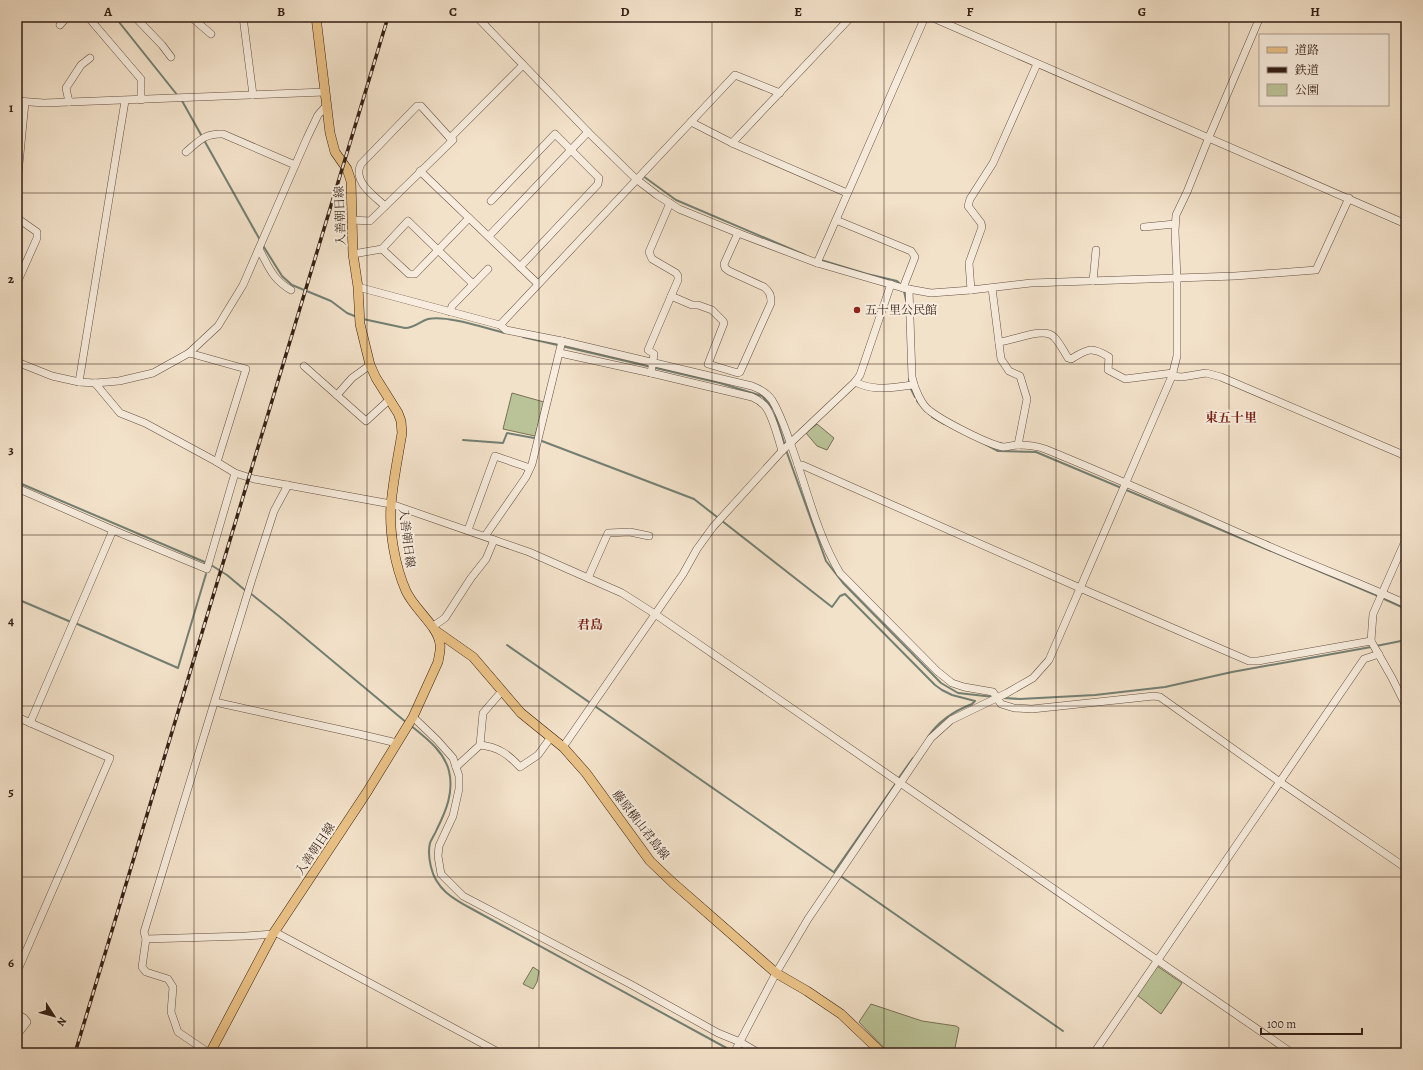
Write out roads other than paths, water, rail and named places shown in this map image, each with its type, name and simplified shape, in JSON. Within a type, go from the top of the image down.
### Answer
[{"type":"main road","name":"入善朝日線","points":[[210,1053],[274,933],[364,798],[413,717],[438,662],[440,652],[438,635],[410,598],[396,566],[391,525],[391,504],[402,433],[401,422],[398,413],[376,378],[370,365],[360,324],[358,287],[353,254],[351,181],[346,169],[335,152],[330,133],[316,17]]},
{"type":"main road","name":"藤原横山君島線","points":[[432,627],[440,635],[473,657],[521,713],[563,747],[586,772],[650,861],[672,882],[776,973],[807,991],[841,1014],[882,1053]]},
{"type":"street","points":[[60,25],[67,17]]},
{"type":"street","points":[[88,17],[141,79],[141,100]]},
{"type":"street","points":[[135,17],[162,45],[171,57]]},
{"type":"street","points":[[191,17],[211,34]]},
{"type":"street","points":[[243,17],[253,95]]},
{"type":"street","points":[[478,17],[588,132],[636,179],[657,195],[679,208],[738,233],[817,263],[906,288],[931,293],[1031,283],[1235,276],[1316,270],[1349,198]]},
{"type":"street","points":[[732,143],[851,17]]},
{"type":"street","points":[[817,263],[925,17]]},
{"type":"street","points":[[931,17],[1406,224]]},
{"type":"street","points":[[734,1053],[776,973],[808,919],[932,738],[951,720],[1033,678],[1049,660],[1173,374],[1177,356],[1176,215],[1260,17]]},
{"type":"street","points":[[69,102],[66,88],[81,65],[90,58]]},
{"type":"street","points":[[352,220],[370,221],[452,140],[450,138],[523,64]]},
{"type":"street","points":[[971,290],[970,263],[982,227],[981,223],[968,206],[970,199],[993,163],[1037,64]]},
{"type":"street","points":[[500,325],[735,75],[780,93]]},
{"type":"street","points":[[17,185],[21,102],[125,101],[325,92]]},
{"type":"street","points":[[79,382],[125,101]]},
{"type":"street","points":[[17,362],[52,376],[79,382],[95,383],[119,381],[153,374],[189,353],[218,326],[243,284],[318,115],[326,106]]},
{"type":"street","points":[[385,206],[360,182],[359,169],[361,164],[417,106],[421,106],[450,138]]},
{"type":"street","points":[[690,122],[732,143],[848,193]]},
{"type":"street","points":[[489,236],[588,132]]},
{"type":"street","points":[[186,152],[206,136],[214,133],[223,134],[295,165]]},
{"type":"street","points":[[491,201],[554,134],[599,178],[598,184],[520,267]]},
{"type":"street","points":[[420,171],[538,284]]},
{"type":"street","points":[[651,373],[654,354],[648,350],[678,276],[652,259],[649,252],[670,203]]},
{"type":"street","points":[[17,218],[38,232],[37,238],[17,283]]},
{"type":"street","points":[[382,249],[409,274],[415,274],[469,218]]},
{"type":"street","points":[[836,220],[911,251],[915,257],[906,288],[914,385],[928,410],[943,420],[992,443],[1004,447],[1018,445],[1042,448],[1126,483],[1266,545],[1382,592],[1406,604]]},
{"type":"street","points":[[353,254],[382,249],[408,221],[473,284]]},
{"type":"street","points":[[1144,227],[1175,224]]},
{"type":"street","points":[[671,296],[692,305],[698,305],[712,310],[723,321],[724,323],[708,364],[738,373],[740,372],[772,303],[771,296],[764,287],[725,268],[724,264],[738,233]]},
{"type":"street","points":[[259,249],[274,277],[291,290]]},
{"type":"street","points":[[1093,281],[1096,250]]},
{"type":"street","points":[[450,312],[452,306],[488,269]]},
{"type":"street","points":[[563,747],[683,574],[713,527],[782,451],[855,382],[860,375],[891,284]]},
{"type":"street","points":[[358,287],[500,325],[506,330],[562,341],[752,386],[762,390],[770,398],[778,411],[818,523],[832,559],[840,573],[937,671],[952,683],[964,687],[993,692],[1000,704],[1014,708],[1032,709],[1154,696],[1160,697],[1280,782],[1406,868]]},
{"type":"street","points":[[992,288],[1001,359],[1009,371],[1020,376],[1027,399],[1018,445]]},
{"type":"street","points":[[999,342],[1042,332],[1049,333],[1054,337],[1068,358],[1071,359],[1084,351],[1091,349],[1103,353],[1109,357],[1108,370],[1125,379],[1173,374],[1182,377],[1206,373],[1221,376],[1406,456]]},
{"type":"street","points":[[485,536],[526,477],[530,468],[562,341]]},
{"type":"street","points":[[560,352],[752,397],[760,401],[766,407],[782,451]]},
{"type":"street","points":[[189,353],[246,369],[217,462]]},
{"type":"street","points":[[337,395],[352,378],[370,365]]},
{"type":"street","points":[[304,366],[366,421],[390,399]]},
{"type":"street","points":[[855,382],[870,388],[878,389],[914,385]]},
{"type":"street","points":[[95,383],[120,413],[145,423],[236,473],[254,479],[288,486],[391,504],[529,552],[622,593],[655,614],[1292,1053]]},
{"type":"street","points":[[468,530],[495,456],[530,468]]},
{"type":"street","points":[[798,465],[802,465],[1249,661],[1258,661],[1370,641]]},
{"type":"street","points":[[17,488],[207,569],[236,473]]},
{"type":"street","points":[[210,1053],[178,1032],[171,1012],[173,987],[168,979],[146,972],[142,968],[146,939],[144,932],[252,578],[274,511],[288,486]]},
{"type":"street","points":[[30,723],[113,530]]},
{"type":"street","points":[[588,578],[608,534],[630,532],[649,536]]},
{"type":"street","points":[[1406,539],[1373,614],[1370,641],[1379,654],[1406,706]]},
{"type":"street","points":[[432,627],[445,618],[471,578],[486,559],[494,540]]},
{"type":"street","points":[[1094,1053],[1364,659],[1379,654]]},
{"type":"street","points":[[456,768],[480,745],[483,713],[502,691]]},
{"type":"street","points":[[215,702],[397,743]]},
{"type":"street","points":[[413,717],[453,758],[459,776],[460,789],[453,816],[439,846],[438,856],[442,874],[463,896],[630,984],[718,1033],[740,1042],[759,1053]]},
{"type":"street","points":[[17,718],[110,758],[17,972]]},
{"type":"street","points":[[480,745],[490,746],[509,755],[520,768],[538,755],[551,737]]},
{"type":"street","points":[[146,939],[274,933],[500,1053]]},
{"type":"street","points":[[17,1014],[24,1018],[27,1022],[17,1035]]},
{"type":"waterway","points":[[115,17],[178,96]]},
{"type":"waterway","points":[[181,99],[260,240]]},
{"type":"waterway","points":[[643,176],[676,200],[805,255]]},
{"type":"waterway","points":[[262,244],[282,276],[292,285],[331,301],[347,313],[357,317]]},
{"type":"waterway","points":[[821,260],[867,274],[897,281],[900,284]]},
{"type":"waterway","points":[[904,291],[906,300]]},
{"type":"waterway","points":[[363,319],[405,328],[412,327],[428,319],[436,318],[455,320],[505,333]]},
{"type":"waterway","points":[[523,337],[720,383],[762,396],[774,410],[785,446]]},
{"type":"waterway","points":[[909,379],[911,389],[915,397]]},
{"type":"waterway","points":[[917,401],[923,408]]},
{"type":"waterway","points":[[932,417],[944,424]]},
{"type":"waterway","points":[[463,440],[503,443],[507,433],[534,438],[694,499],[832,607],[840,596],[845,594],[935,685],[952,695],[975,701],[947,717],[932,731],[928,737]]},
{"type":"waterway","points":[[985,444],[998,451],[1036,452],[1378,596]]},
{"type":"waterway","points":[[786,450],[826,561],[843,583],[941,683],[958,693],[994,697]]},
{"type":"waterway","points":[[17,482],[207,563]]},
{"type":"waterway","points":[[17,502],[21,492]]},
{"type":"waterway","points":[[211,565],[227,575],[246,591]]},
{"type":"waterway","points":[[75,623],[178,668],[206,574]]},
{"type":"waterway","points":[[250,593],[407,723]]},
{"type":"waterway","points":[[1382,598],[1406,609]]},
{"type":"waterway","points":[[17,599],[71,622]]},
{"type":"waterway","points":[[1376,646],[1406,640]]},
{"type":"waterway","points":[[507,645],[835,873]]},
{"type":"waterway","points":[[1004,698],[1020,699],[1095,695],[1165,687],[1232,672],[1371,647]]},
{"type":"waterway","points":[[410,725],[439,751],[447,764],[449,771],[450,794],[443,815],[430,843],[429,852],[433,875],[441,887],[452,897],[465,905],[732,1051]]},
{"type":"waterway","points":[[898,779],[913,758]]},
{"type":"waterway","points":[[834,872],[896,783]]},
{"type":"waterway","points":[[839,875],[1063,1031]]},
{"type":"railway","points":[[75,1053],[388,17]]},
{"type":"place","name":"五十里公民館","points":[[857,310]]},
{"type":"district","name":"東五十里","points":[[1231,417]]},
{"type":"district","name":"君島","points":[[590,624]]}]
